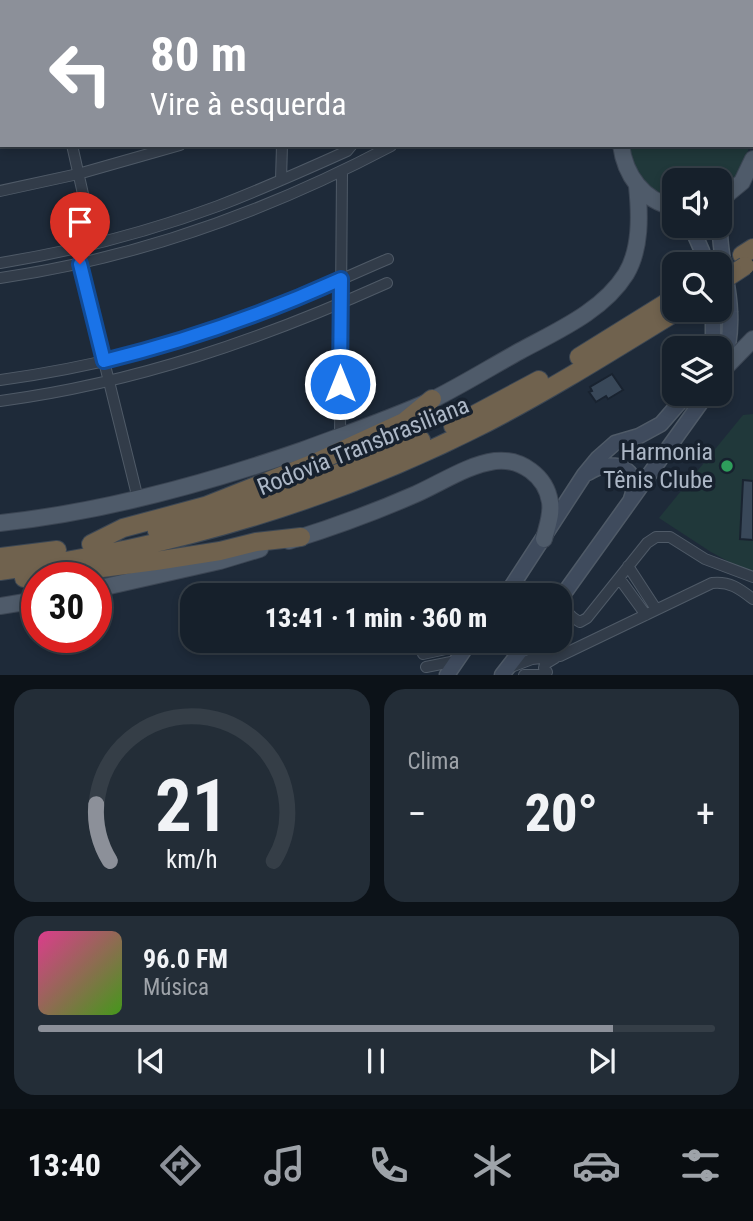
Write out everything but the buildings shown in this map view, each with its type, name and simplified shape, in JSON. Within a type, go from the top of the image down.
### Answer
[{"type":"highway","points":[[732,271],[748,257]]},
{"type":"highway","name":"Rodovia Transbrasiliana","points":[[0,557],[91,544],[158,530],[298,489],[375,460],[453,426],[524,388],[662,305]]},
{"type":"highway","name":"Rodovia Transbrasiliana","points":[[0,571],[186,536],[331,491],[398,464],[484,424],[662,321]]},
{"type":"highway","points":[[91,544],[123,528],[205,506],[319,461],[404,422],[432,399]]},
{"type":"highway","points":[[0,580],[73,573],[220,551],[256,542],[302,537]]},
{"type":"main road","points":[[621,147],[626,168],[637,186],[651,198],[662,202]]},
{"type":"main road","points":[[732,191],[742,182],[753,159]]},
{"type":"main road","points":[[0,523],[138,499],[233,474],[340,437],[432,399],[574,321],[607,297],[626,275],[635,253],[639,210],[637,186]]},
{"type":"main road","points":[[720,238],[730,310],[729,336]]},
{"type":"main road","points":[[732,361],[753,339]]},
{"type":"main road","points":[[516,583],[584,475],[598,458],[615,443],[639,436],[661,424],[677,406]]},
{"type":"main road","points":[[572,583],[698,406]]},
{"type":"main road","points":[[112,585],[220,561],[302,537],[414,495],[482,464],[510,460],[529,469],[545,486],[550,501],[550,516],[544,538]]},
{"type":"main road","points":[[584,475],[598,466],[608,464],[627,471],[633,478],[635,489],[629,504]]},
{"type":"main road","points":[[0,606],[21,603]]},
{"type":"main road","points":[[447,675],[462,653]]},
{"type":"main road","points":[[504,673],[519,653]]},
{"type":"street","points":[[72,147],[94,243]]},
{"type":"street","points":[[0,191],[78,174],[173,147]]},
{"type":"street","points":[[281,180],[282,147]]},
{"type":"street","points":[[0,263],[94,243],[187,217],[281,180],[347,151],[350,147]]},
{"type":"street","points":[[0,278],[80,264],[156,244],[217,224],[289,196],[389,147]]},
{"type":"street","points":[[340,437],[342,171]]},
{"type":"street","points":[[0,380],[104,361],[225,327],[284,305],[387,259]]},
{"type":"street","points":[[80,264],[138,499]]},
{"type":"street","points":[[0,401],[109,382],[218,351],[387,283]]},
{"type":"street","points":[[572,622],[587,618],[647,543],[656,537],[670,537],[705,559],[753,577]]},
{"type":"street","points":[[628,566],[656,609]]},
{"type":"street","points":[[718,582],[724,576],[721,566]]},
{"type":"street","points":[[736,586],[735,579],[740,573]]},
{"type":"street","points":[[619,578],[646,615]]},
{"type":"street","points":[[524,675],[546,674],[545,664],[705,585],[718,582],[736,586],[752,597]]},
{"type":"street","points":[[572,618],[580,622]]},
{"type":"street","points":[[422,654],[426,653]]},
{"type":"street","points":[[504,673],[532,659],[560,656]]},
{"type":"street","points":[[426,667],[456,661]]},
{"type":"green space","points":[[629,147],[748,147],[745,160],[732,181],[732,168],[662,168],[662,194],[649,185],[638,172]]},
{"type":"green space","name":"Harmonia Tênis Clube","points":[[753,414],[753,575],[711,552],[659,518],[743,415]]},
{"type":"place","name":"Harmonia Tênis Clube","points":[[727,466]]},
{"type":"route","points":[[80,264],[104,361],[225,327],[284,305],[341,279],[340,384]]}]
